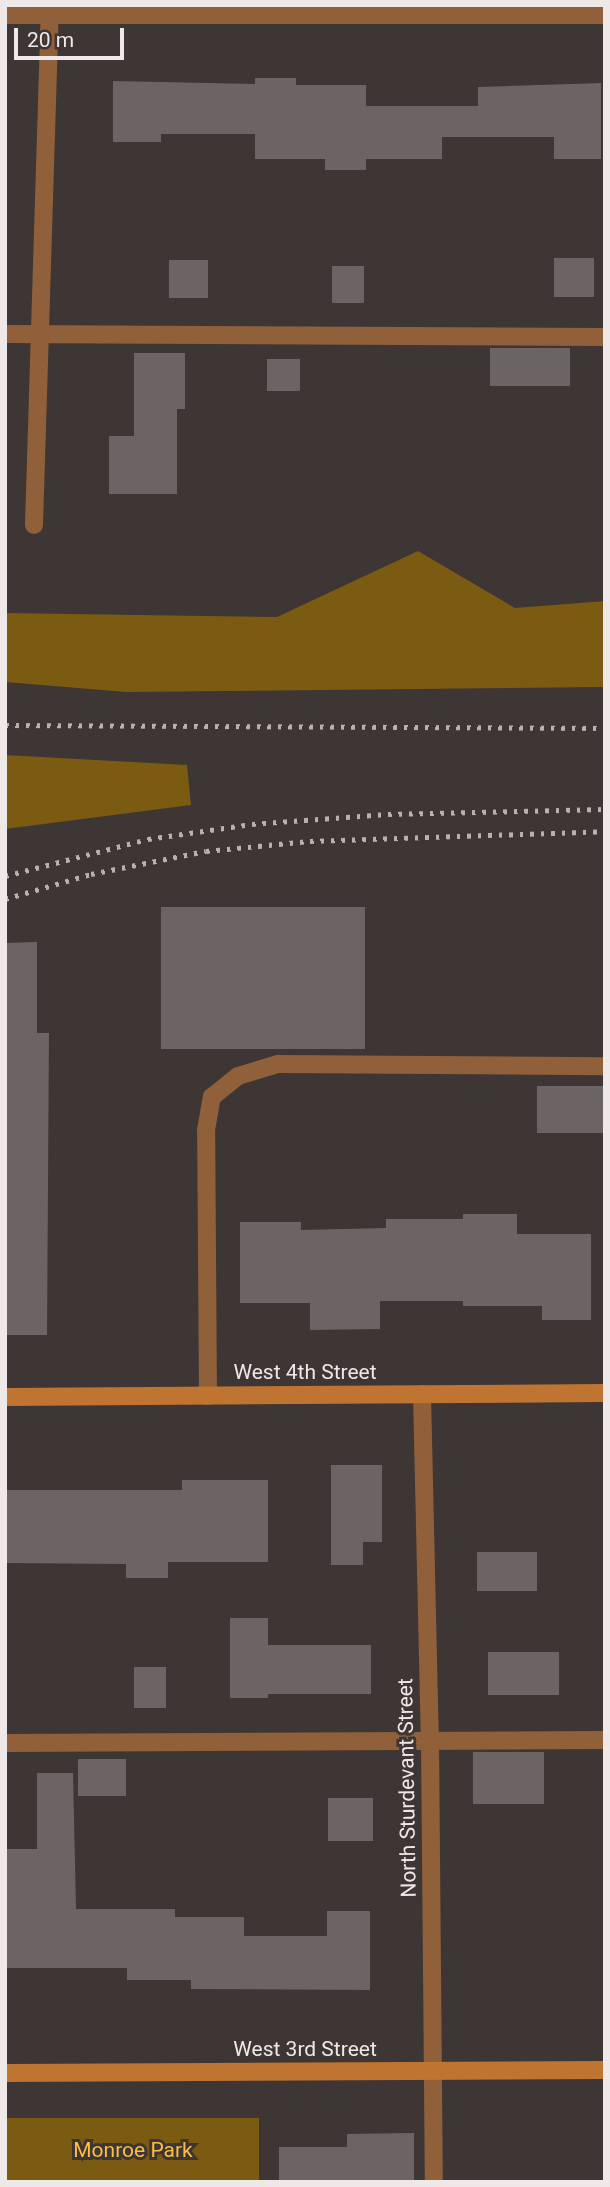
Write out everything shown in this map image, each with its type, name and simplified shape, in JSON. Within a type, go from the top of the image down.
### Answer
[{"type":"main road","name":"West 4th Street","points":[[5,1397],[605,1393]]},
{"type":"main road","name":"West 3rd Street","points":[[5,2073],[605,2070]]},
{"type":"street","points":[[5,15],[50,10],[605,15]]},
{"type":"street","points":[[34,524],[50,10]]},
{"type":"street","points":[[5,334],[605,337]]},
{"type":"street","points":[[208,1395],[206,1130],[212,1097],[238,1076],[278,1064],[605,1066]]},
{"type":"street","name":"North Sturdevant Street","points":[[422,1394],[430,1741],[434,2182]]},
{"type":"street","points":[[5,1743],[605,1740]]},
{"type":"green space","points":[[418,551],[515,608],[605,601],[605,687],[126,692],[5,682],[5,613],[277,617]]},
{"type":"green space","points":[[5,755],[187,765],[191,805],[5,829]]},
{"type":"green space","name":"Monroe Park","points":[[5,2118],[259,2118],[259,2182],[5,2182]]},
{"type":"building","points":[[255,78],[296,78],[296,85],[366,85],[366,106],[478,106],[478,87],[601,83],[601,159],[554,159],[554,137],[442,137],[442,159],[366,159],[366,170],[325,170],[325,159],[255,159],[255,134],[161,134],[161,142],[113,142],[113,81],[255,84]]},
{"type":"building","points":[[554,258],[594,258],[594,297],[554,297]]},
{"type":"building","points":[[169,260],[208,260],[208,298],[169,298]]},
{"type":"building","points":[[332,266],[364,266],[364,303],[332,303]]},
{"type":"building","points":[[490,348],[570,348],[570,386],[490,386]]},
{"type":"building","points":[[134,353],[185,353],[185,409],[177,409],[177,494],[109,494],[109,436],[134,436]]},
{"type":"building","points":[[267,359],[300,359],[300,391],[267,391]]},
{"type":"building","points":[[161,907],[365,907],[365,1049],[161,1049]]},
{"type":"building","points":[[37,942],[37,1033],[49,1033],[47,1335],[5,1335],[5,943]]},
{"type":"building","points":[[537,1086],[605,1086],[605,1133],[537,1133]]},
{"type":"building","points":[[463,1214],[517,1214],[517,1234],[591,1234],[591,1320],[542,1320],[542,1306],[463,1306],[463,1301],[380,1301],[380,1329],[310,1330],[310,1303],[240,1303],[240,1222],[301,1222],[301,1230],[386,1228],[386,1219],[463,1219]]},
{"type":"building","points":[[331,1465],[382,1465],[382,1542],[363,1542],[363,1565],[331,1565]]},
{"type":"building","points":[[182,1480],[268,1480],[268,1562],[168,1562],[168,1578],[126,1578],[126,1564],[5,1563],[5,1490],[182,1490]]},
{"type":"building","points":[[477,1552],[537,1552],[537,1591],[477,1591]]},
{"type":"building","points":[[230,1618],[268,1618],[268,1645],[371,1645],[371,1694],[268,1694],[268,1698],[230,1698]]},
{"type":"building","points":[[488,1652],[559,1652],[559,1695],[488,1695]]},
{"type":"building","points":[[134,1667],[166,1667],[166,1708],[134,1708]]},
{"type":"building","points":[[473,1752],[544,1752],[544,1804],[473,1804]]},
{"type":"building","points":[[78,1759],[126,1759],[126,1796],[78,1796]]},
{"type":"building","points":[[37,1773],[73,1773],[76,1909],[175,1909],[175,1917],[244,1917],[244,1936],[327,1936],[327,1911],[370,1911],[370,1990],[191,1989],[191,1980],[127,1980],[127,1968],[5,1968],[5,1849],[37,1849]]},
{"type":"building","points":[[328,1798],[373,1798],[373,1841],[328,1841]]},
{"type":"building","points":[[414,2133],[414,2182],[279,2182],[279,2147],[347,2147],[347,2134]]},
{"type":"railway","points":[[5,725],[605,728]]},
{"type":"railway","points":[[5,876],[148,839],[252,824],[388,814],[605,809]]},
{"type":"railway","points":[[5,899],[91,874],[206,851],[310,841],[605,831]]}]
